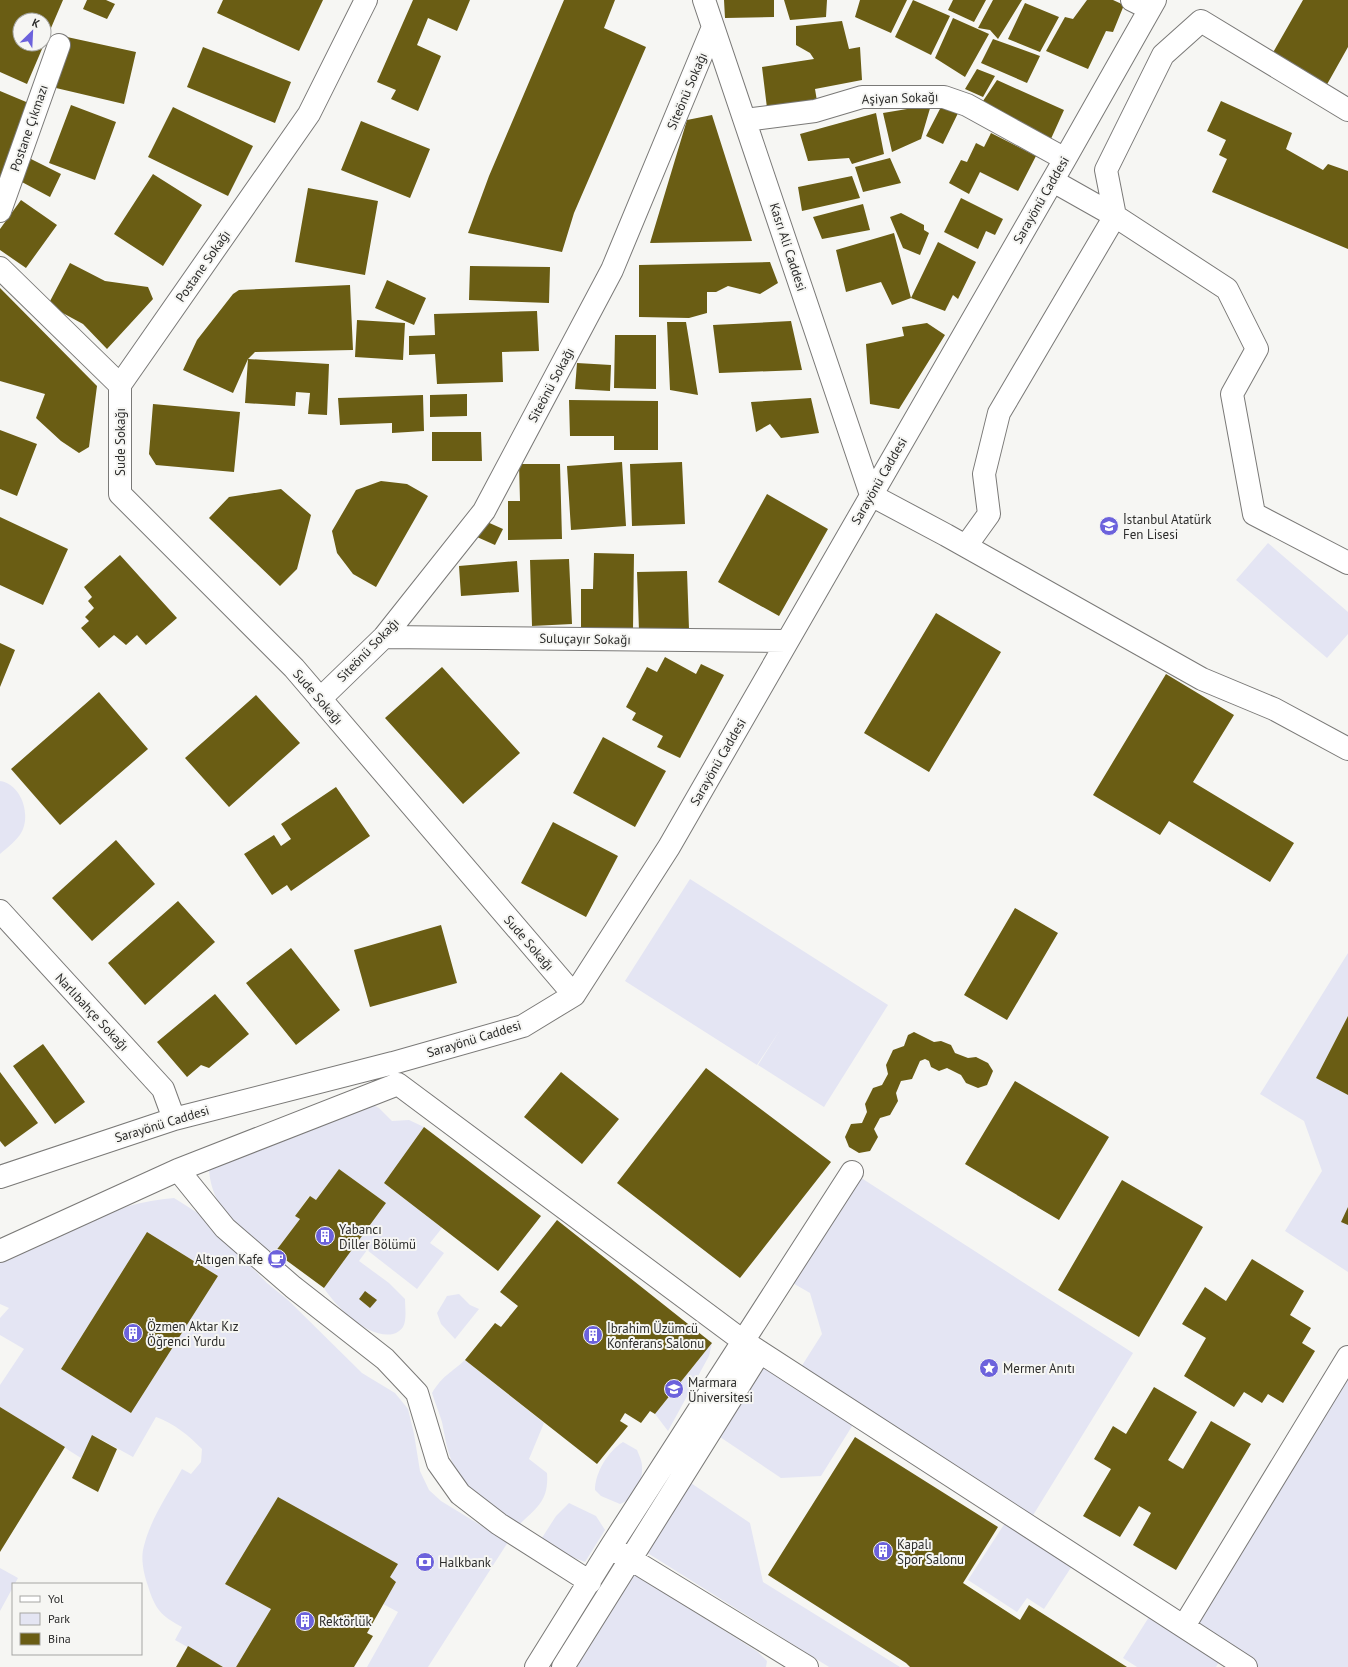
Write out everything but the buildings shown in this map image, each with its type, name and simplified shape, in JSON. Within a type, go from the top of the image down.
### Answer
[{"type":"street","name":"Postane Sokağı","points":[[120,385],[310,114],[366,0]]},
{"type":"street","name":"Kasrı Ali Caddesi","points":[[704,0],[871,495]]},
{"type":"street","name":"Sarayönü Caddesi","points":[[0,1177],[174,1119],[393,1063],[523,1026],[574,995],[669,847],[1053,181],[1145,3]]},
{"type":"street","points":[[966,546],[990,514],[984,474],[999,413],[1115,216],[1106,170],[1163,55],[1201,21],[1348,110]]},
{"type":"street","name":"Siteönü Sokağı","points":[[320,699],[384,637],[484,512],[612,270],[713,27]]},
{"type":"street","name":"Postane Çıkmazı","points":[[0,211],[59,45]]},
{"type":"street","name":"Aşiyan Sokağı","points":[[745,120],[815,111],[862,97],[944,97],[967,105],[1065,159]]},
{"type":"street","points":[[1053,181],[1115,216],[1227,289],[1257,349],[1232,394],[1254,514],[1348,563]]},
{"type":"street","points":[[0,268],[120,385]]},
{"type":"street","name":"Sude Sokağı","points":[[120,385],[120,494],[294,668],[574,995]]},
{"type":"street","points":[[871,495],[966,546],[1202,679],[1274,709],[1348,749]]},
{"type":"street","name":"Suluçayır Sokağı","points":[[384,637],[787,641]]},
{"type":"street","name":"Narlıbahçe Sokağı","points":[[0,911],[163,1088],[174,1119]]},
{"type":"street","points":[[0,1251],[178,1170],[398,1084],[752,1346],[1246,1667]]},
{"type":"street","points":[[178,1170],[225,1228],[292,1288],[385,1359],[417,1392],[438,1462],[460,1494],[499,1524],[590,1582]]},
{"type":"street","points":[[563,1667],[631,1558],[852,1172]]},
{"type":"street","points":[[536,1667],[610,1548],[752,1346]]},
{"type":"street","points":[[1184,1626],[1341,1385],[1348,1357]]},
{"type":"street","points":[[610,1548],[631,1558],[807,1667]]},
{"type":"green space","points":[[1268,543],[1348,612],[1348,634],[1327,658],[1236,580]]},
{"type":"green space","points":[[0,781],[13,787],[22,799],[25,822],[19,836],[0,854]]},
{"type":"green space","points":[[690,879],[888,1005],[824,1107],[758,1065],[780,1030],[757,1065],[625,981]]},
{"type":"green space","points":[[1348,953],[1348,1016],[1316,1078],[1348,1095],[1348,1272],[1285,1231],[1322,1171],[1304,1121],[1260,1094]]},
{"type":"green space","points":[[367,1102],[379,1108],[392,1121],[409,1120],[424,1127],[384,1183],[442,1228],[430,1243],[444,1253],[417,1289],[367,1250],[359,1261],[389,1283],[405,1299],[405,1317],[403,1327],[393,1334],[373,1332],[363,1327],[336,1304],[324,1288],[386,1203],[339,1169],[316,1200],[309,1196],[295,1216],[300,1219],[275,1252],[263,1253],[236,1226],[221,1207],[211,1184],[209,1170],[218,1162]]},
{"type":"green space","points":[[852,1172],[1133,1353],[1027,1525],[796,1375],[822,1334],[810,1293],[784,1278]]},
{"type":"green space","points":[[174,1198],[201,1215],[267,1283],[288,1300],[362,1373],[395,1393],[408,1409],[420,1471],[429,1490],[441,1501],[508,1542],[428,1667],[367,1667],[398,1612],[383,1604],[396,1582],[390,1577],[398,1564],[278,1498],[225,1584],[271,1609],[236,1667],[223,1667],[175,1640],[182,1627],[164,1615],[153,1601],[144,1573],[142,1559],[143,1550],[154,1518],[165,1498],[182,1469],[191,1474],[201,1462],[202,1449],[181,1430],[156,1417],[133,1457],[93,1435],[81,1458],[0,1407],[0,1385],[24,1349],[0,1335],[0,1318],[9,1308],[0,1304],[0,1259],[85,1221],[129,1206]],"holes":[[[147,1232],[218,1276],[131,1413],[61,1369]]]},
{"type":"green space","points":[[459,1294],[470,1305],[479,1309],[455,1339],[441,1324],[437,1313],[447,1296]]},
{"type":"green space","points":[[712,1343],[709,1356],[668,1431],[655,1414]]},
{"type":"green space","points":[[1348,1357],[1348,1667],[1246,1667],[1190,1631]]},
{"type":"green space","points":[[756,1359],[854,1423],[821,1476],[781,1478],[711,1431]]},
{"type":"green space","points":[[465,1360],[544,1423],[529,1459],[547,1473],[546,1490],[540,1503],[518,1526],[490,1508],[473,1493],[459,1476],[446,1444],[442,1422],[432,1393],[444,1378]]},
{"type":"green space","points":[[623,1442],[637,1450],[642,1462],[642,1472],[639,1484],[634,1494],[625,1502],[620,1504],[601,1496],[595,1490],[597,1477],[603,1463],[612,1451]]},
{"type":"green space","points":[[682,1477],[750,1523],[763,1582],[900,1667],[829,1667],[638,1547]]},
{"type":"green space","points":[[569,1503],[596,1516],[605,1530],[585,1562],[557,1551],[540,1541],[556,1516]]},
{"type":"green space","points":[[1005,1523],[1072,1566],[1044,1609],[1027,1598],[1017,1612],[968,1580]]},
{"type":"green space","points":[[0,1568],[18,1578],[15,1583],[12,1583],[12,1589],[0,1611]]},
{"type":"green space","points":[[625,1568],[758,1652],[767,1661],[766,1667],[563,1667]]},
{"type":"green space","points":[[1149,1617],[1219,1662],[1216,1667],[1137,1667],[1123,1658]]},
{"type":"place","name":"İstanbul Atatürk Fen Lisesi","points":[[1109,526]]},
{"type":"place","name":"Yabancı Diller Bölümü","points":[[325,1236]]},
{"type":"place","name":"Altıgen Kafe","points":[[277,1259]]},
{"type":"place","name":"Özmen Aktar Kız Öğrenci Yurdu","points":[[133,1333]]},
{"type":"place","name":"İbrahim Üzümcü Konferans Salonu","points":[[593,1335]]},
{"type":"place","name":"Mermer Anıtı","points":[[989,1368]]},
{"type":"place","name":"Marmara Üniversitesi","points":[[674,1389]]},
{"type":"place","name":"Kapalı Spor Salonu","points":[[883,1551]]},
{"type":"place","name":"Halkbank","points":[[425,1562]]},
{"type":"place","name":"Rektörlük","points":[[305,1621]]}]
